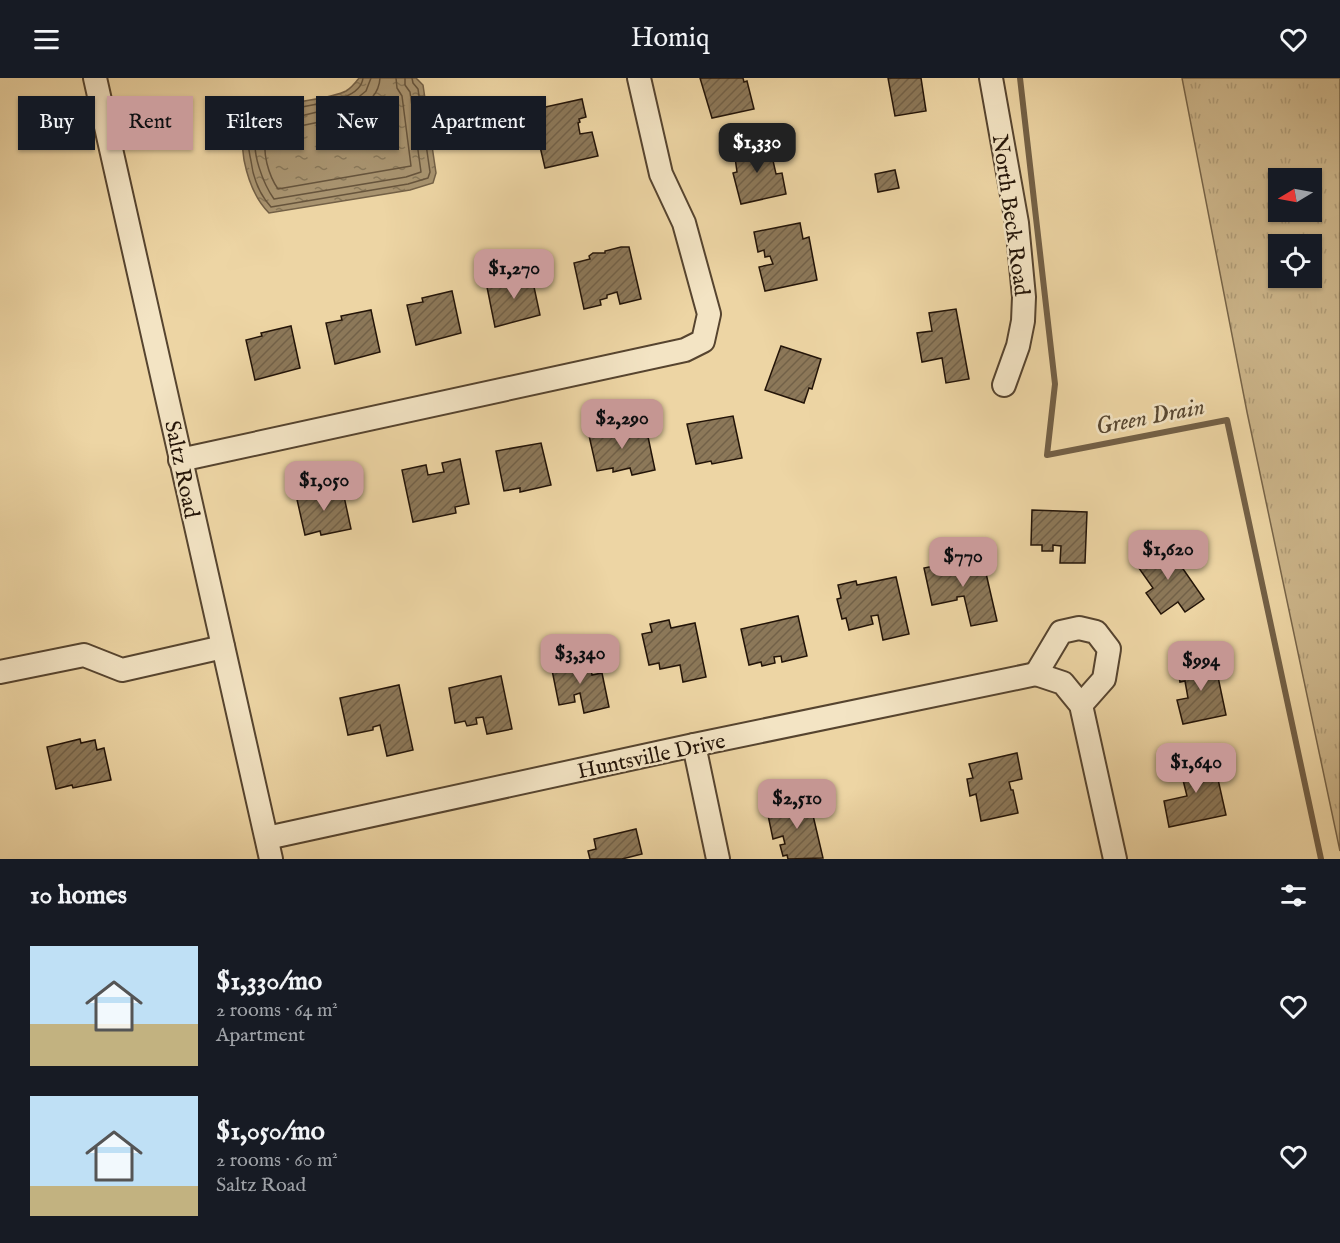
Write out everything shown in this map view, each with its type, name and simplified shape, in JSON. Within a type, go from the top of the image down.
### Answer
[{"type":"street","name":"Saltz Road","points":[[95,78],[269,849]]},
{"type":"street","points":[[180,460],[685,350],[703,341],[708,314],[684,223],[661,174],[639,78]]},
{"type":"street","name":"North Beck Road","points":[[991,78],[1017,223],[1024,297],[1023,321],[1018,346],[1004,385]]},
{"type":"street","points":[[1081,705],[1104,679],[1109,649],[1096,632],[1079,628],[1061,632],[1036,674],[1063,683],[1081,705],[1115,859]]},
{"type":"street","points":[[0,672],[84,655],[122,670],[223,647]]},
{"type":"street","name":"Huntsville Drive","points":[[269,849],[694,745],[1036,674]]},
{"type":"street","points":[[694,745],[718,859]]},
{"type":"green space","points":[[1182,78],[1340,78],[1340,851],[1247,412]]},
{"type":"water","points":[[359,78],[416,78],[423,85],[425,96],[411,96],[411,150],[433,150],[436,173],[433,183],[410,190],[269,213],[250,182],[243,150],[304,150],[304,101],[316,99],[316,150],[399,150],[399,96],[330,96],[352,87]]},
{"type":"building","points":[[700,78],[743,78],[744,82],[747,81],[754,109],[712,118]]},
{"type":"building","points":[[888,78],[921,78],[926,111],[895,116]]},
{"type":"building","points":[[582,99],[586,117],[579,119],[580,134],[592,132],[598,156],[545,168],[541,150],[546,150],[546,107]]},
{"type":"building","points":[[769,143],[776,174],[782,173],[786,194],[741,204],[733,173],[737,172],[734,150]]},
{"type":"building","points":[[895,170],[899,188],[878,192],[875,174]]},
{"type":"building","points":[[800,223],[803,239],[809,237],[817,280],[765,291],[759,267],[773,264],[770,256],[765,257],[764,250],[758,252],[754,232]]},
{"type":"building","points":[[629,247],[641,299],[620,304],[617,292],[600,300],[601,305],[584,309],[574,263],[590,259],[589,256],[593,253],[605,253],[605,251]]},
{"type":"building","points":[[531,273],[540,315],[495,327],[487,287],[502,284],[501,280]]},
{"type":"building","points":[[452,291],[461,333],[416,345],[407,305],[423,302],[422,298]]},
{"type":"building","points":[[956,309],[969,379],[946,383],[942,358],[922,362],[917,333],[932,331],[929,313]]},
{"type":"building","points":[[371,310],[380,352],[335,364],[326,323],[342,320],[341,316]]},
{"type":"building","points":[[291,326],[300,368],[255,380],[246,340],[262,336],[261,333]]},
{"type":"building","points":[[781,346],[821,359],[812,389],[809,388],[804,403],[765,390]]},
{"type":"building","points":[[733,416],[742,458],[712,464],[711,461],[696,464],[687,424]]},
{"type":"building","points":[[634,424],[637,434],[647,432],[655,470],[632,475],[630,468],[613,472],[613,468],[597,471],[588,431]]},
{"type":"building","points":[[541,443],[551,485],[520,492],[520,488],[504,491],[496,451]]},
{"type":"building","points":[[460,459],[469,504],[455,507],[456,513],[413,522],[402,470],[426,465],[428,475],[444,472],[442,463]]},
{"type":"building","points":[[342,487],[351,529],[321,535],[320,531],[305,535],[296,495]]},
{"type":"building","points":[[1032,510],[1087,512],[1085,563],[1060,563],[1061,546],[1053,545],[1053,551],[1042,551],[1042,545],[1031,545]]},
{"type":"building","points":[[1165,543],[1204,599],[1185,612],[1178,602],[1161,614],[1146,593],[1153,588],[1136,564]]},
{"type":"building","points":[[982,556],[997,621],[971,626],[964,596],[957,597],[957,600],[932,605],[924,568]]},
{"type":"building","points":[[896,577],[909,634],[883,640],[878,615],[871,616],[873,624],[849,630],[846,618],[842,619],[837,599],[841,598],[838,585],[856,581],[857,585]]},
{"type":"building","points":[[798,616],[807,656],[782,662],[781,656],[774,657],[775,663],[762,666],[761,662],[749,665],[741,629]]},
{"type":"building","points":[[669,620],[671,628],[695,623],[706,677],[683,682],[680,665],[660,669],[659,663],[649,665],[642,634],[652,632],[650,624]]},
{"type":"building","points":[[589,657],[592,675],[602,673],[609,707],[584,713],[580,693],[574,695],[575,702],[559,705],[551,665]]},
{"type":"building","points":[[1214,658],[1226,715],[1183,724],[1177,700],[1188,698],[1185,681],[1180,682],[1177,666]]},
{"type":"building","points":[[501,676],[512,729],[487,734],[483,717],[476,718],[477,724],[467,726],[465,721],[455,723],[449,688]]},
{"type":"building","points":[[399,685],[413,750],[387,756],[380,725],[373,727],[373,730],[348,735],[340,698]]},
{"type":"building","points":[[80,739],[81,743],[95,740],[97,750],[104,748],[111,780],[56,789],[47,747]]},
{"type":"building","points":[[1017,753],[1022,779],[1009,782],[1018,813],[981,821],[976,794],[970,796],[967,779],[973,778],[969,764]]},
{"type":"building","points":[[1213,757],[1226,815],[1169,827],[1164,801],[1187,796],[1183,780],[1179,781],[1175,765]]},
{"type":"building","points":[[808,794],[823,858],[788,859],[787,855],[783,856],[780,845],[785,844],[783,836],[773,839],[768,815],[789,810],[786,799]]},
{"type":"building","points":[[636,829],[642,854],[622,859],[590,859],[588,851],[596,849],[594,839]]},
{"type":"waterway","name":"Green Drain","points":[[1020,78],[1055,384],[1047,455],[1227,420],[1321,859]]}]
